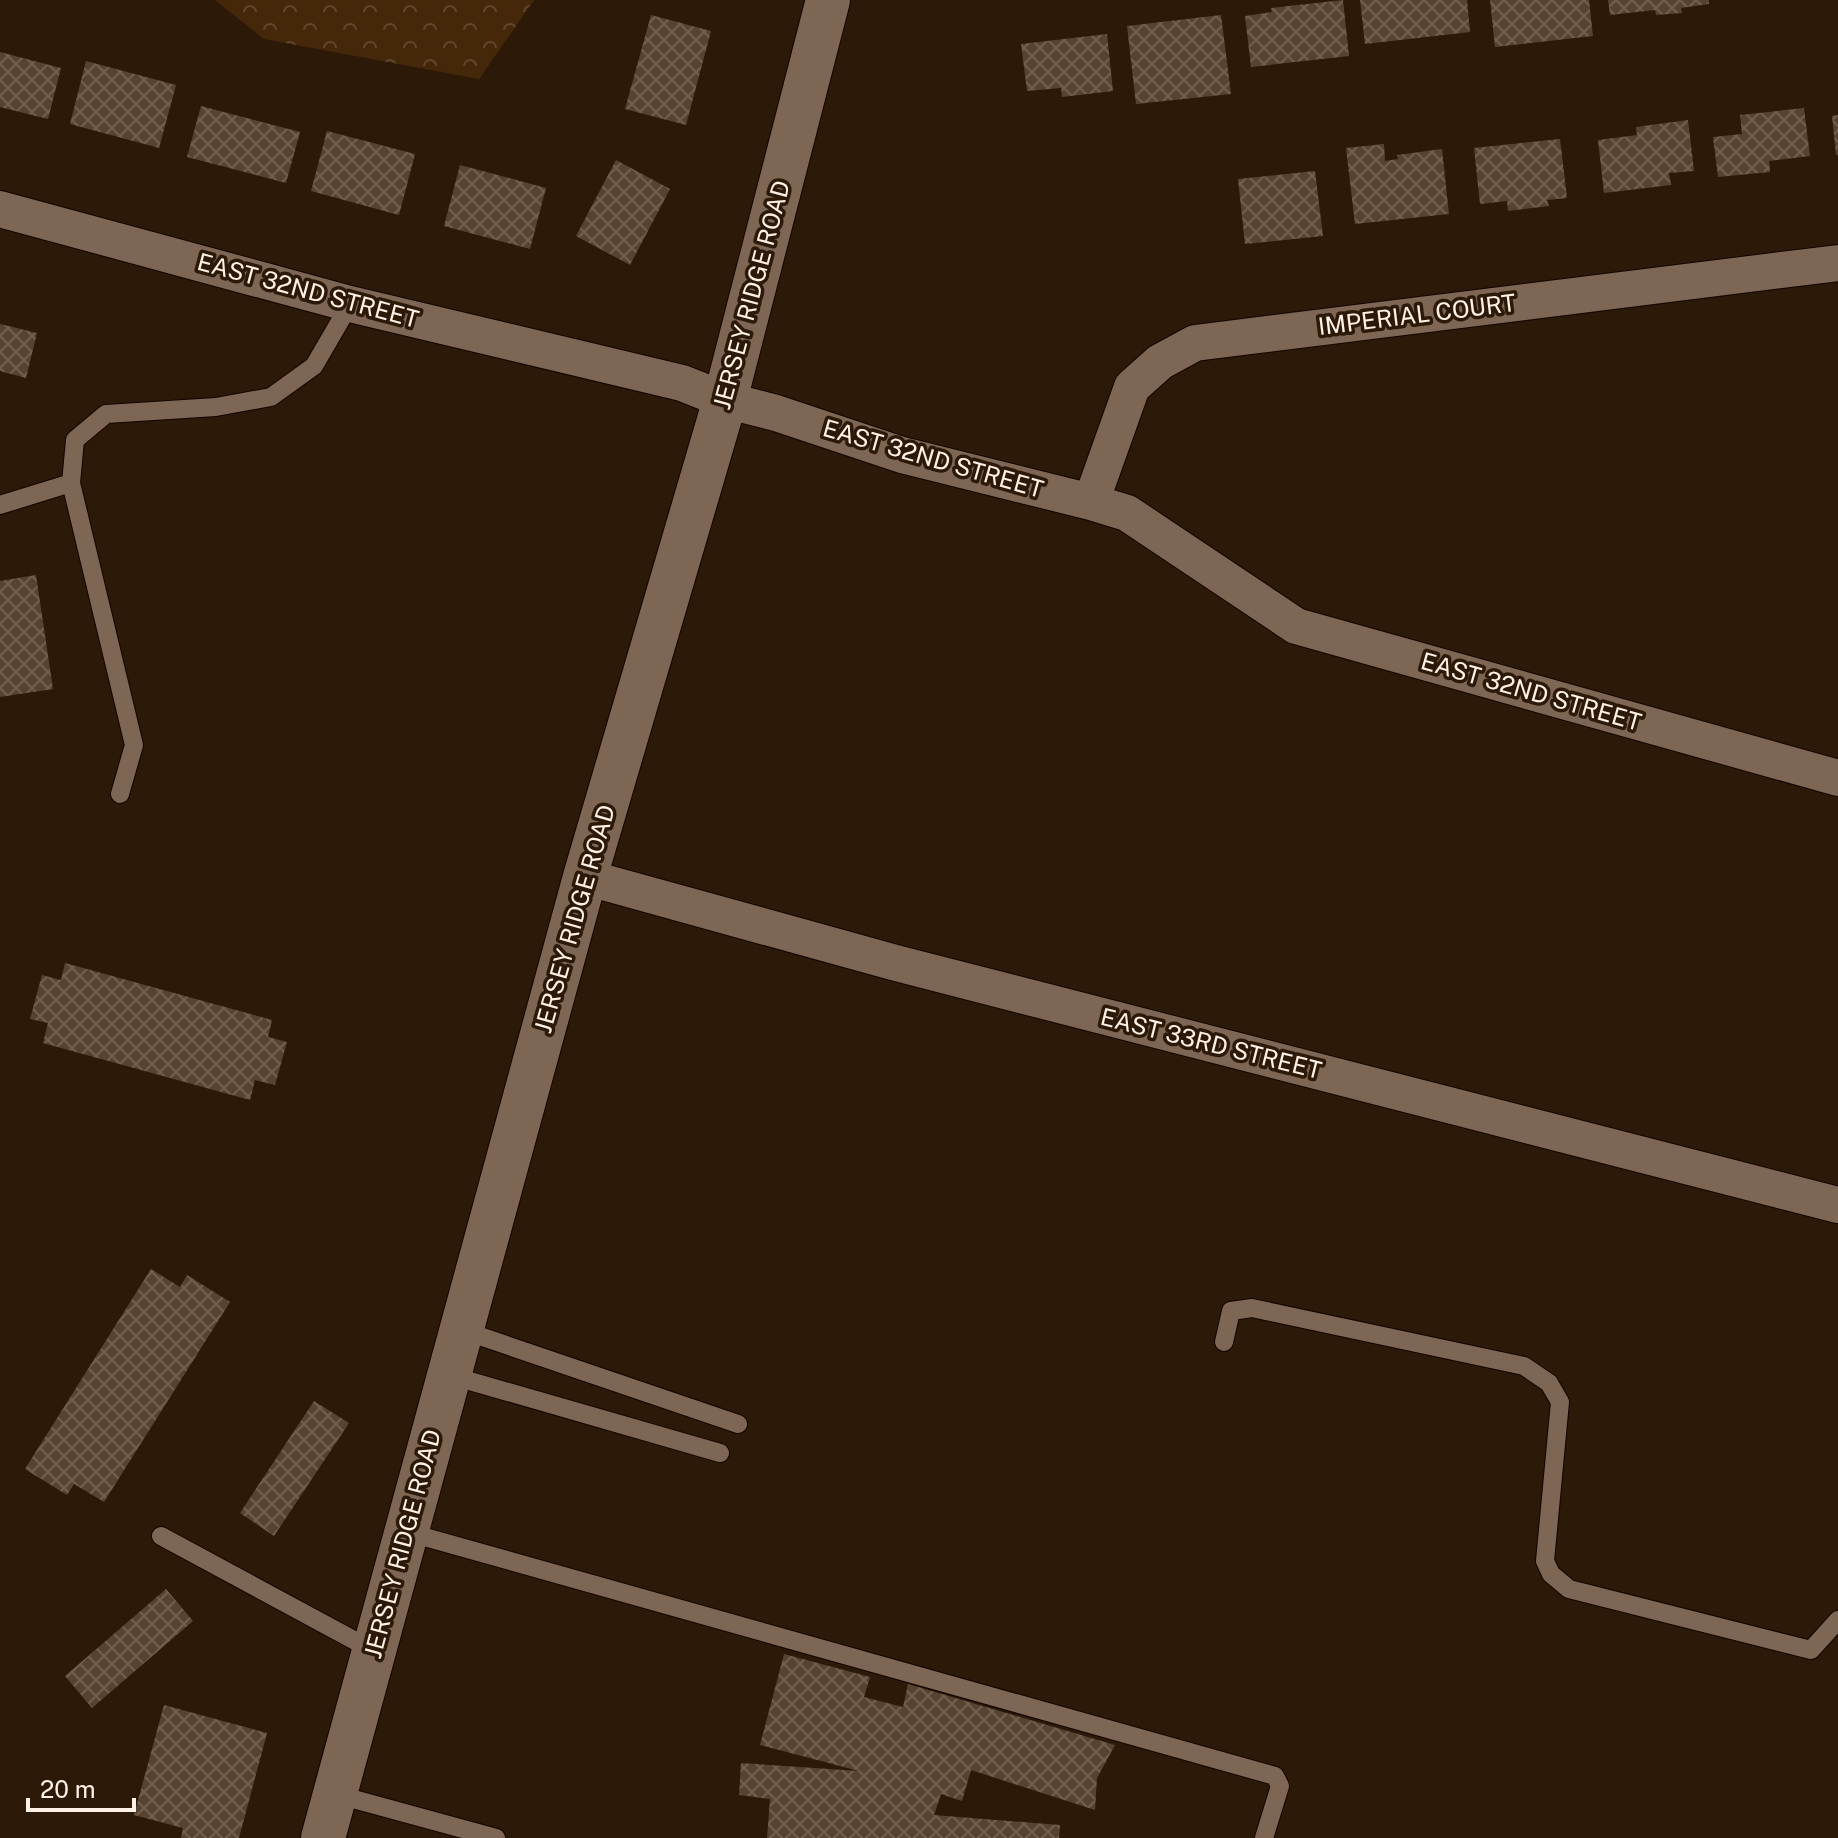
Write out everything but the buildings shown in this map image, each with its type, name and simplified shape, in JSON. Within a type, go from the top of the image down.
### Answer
[{"type":"street","name":"JERSEY RIDGE ROAD","points":[[323,1838],[585,877],[725,400],[828,0]]},
{"type":"street","name":"EAST 32ND STREET","points":[[0,209],[350,304],[682,383],[725,400],[776,413],[902,455],[1127,513],[1296,626],[1838,778]]},
{"type":"street","name":"IMPERIAL COURT","points":[[1091,502],[1132,387],[1160,362],[1195,343],[1838,263]]},
{"type":"street","name":"EAST 33RD STREET","points":[[585,877],[896,963],[1838,1205]]},
{"type":"lane","points":[[120,794],[134,745],[71,483],[75,440],[106,414],[216,407],[271,397],[314,366],[350,304]]},
{"type":"lane","points":[[0,505],[71,483]]},
{"type":"lane","points":[[1224,1342],[1231,1311],[1252,1308],[1524,1366],[1549,1383],[1560,1402],[1545,1561],[1551,1574],[1569,1589],[1811,1650],[1838,1620]]},
{"type":"lane","points":[[462,1330],[738,1424]]},
{"type":"lane","points":[[449,1375],[720,1453]]},
{"type":"lane","points":[[407,1532],[1275,1776],[1280,1786],[1264,1838]]},
{"type":"lane","points":[[161,1536],[374,1651]]},
{"type":"lane","points":[[335,1794],[496,1838]]},
{"type":"green space","points":[[215,0],[534,0],[479,79],[264,39]]}]
